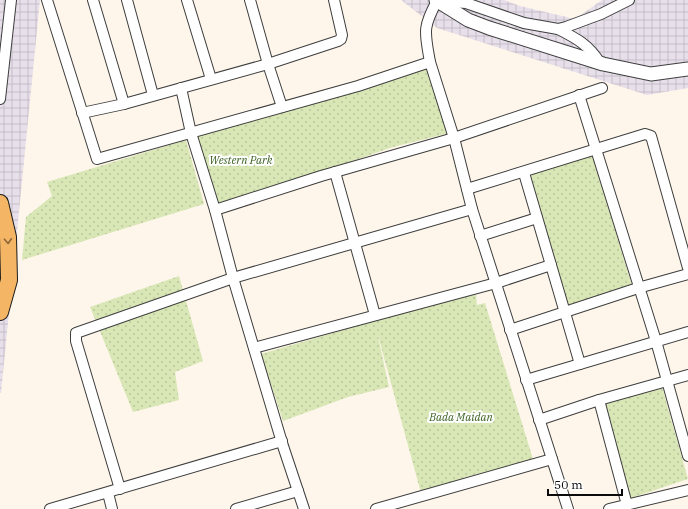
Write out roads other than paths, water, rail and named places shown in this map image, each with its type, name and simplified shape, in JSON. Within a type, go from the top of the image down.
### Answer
[{"type":"main road","points":[[0,203],[8,237],[9,273],[9,280],[0,312]]},
{"type":"street","points":[[0,99],[11,0]]},
{"type":"street","points":[[47,0],[97,159],[358,86],[430,62]]},
{"type":"street","points":[[93,0],[124,104]]},
{"type":"street","points":[[127,0],[154,96]]},
{"type":"street","points":[[187,0],[211,79]]},
{"type":"street","points":[[250,0],[282,107]]},
{"type":"street","points":[[82,113],[124,104],[268,64],[341,39],[342,35],[334,0]]},
{"type":"street","points":[[437,0],[466,3],[524,23],[558,28],[566,27],[610,4],[629,0]]},
{"type":"street","points":[[437,0],[426,19],[425,26],[430,62],[454,138],[480,236],[568,509]]},
{"type":"street","points":[[437,0],[468,20],[600,63],[651,74],[688,69]]},
{"type":"street","points":[[558,28],[581,41],[592,51],[600,63]]},
{"type":"street","points":[[181,88],[191,133],[216,210],[233,278],[304,509]]},
{"type":"street","points":[[216,210],[335,172],[454,138],[602,88]]},
{"type":"street","points":[[579,95],[638,288],[668,380],[688,456]]},
{"type":"street","points":[[467,189],[524,173],[645,134],[651,136],[688,268]]},
{"type":"street","points":[[335,172],[354,243],[376,315]]},
{"type":"street","points":[[524,173],[580,364]]},
{"type":"street","points":[[120,489],[76,341],[76,333],[233,278],[472,209]]},
{"type":"street","points":[[480,236],[537,218]]},
{"type":"street","points":[[254,348],[496,283],[551,265]]},
{"type":"street","points":[[510,330],[638,288],[688,274]]},
{"type":"street","points":[[526,380],[688,332]]},
{"type":"street","points":[[539,420],[599,400],[688,375]]},
{"type":"street","points":[[599,400],[627,504]]},
{"type":"street","points":[[50,509],[282,441]]},
{"type":"street","points":[[376,509],[552,459]]},
{"type":"street","points":[[609,509],[688,490]]},
{"type":"street","points":[[236,509],[298,491]]},
{"type":"street","points":[[108,493],[112,509]]},
{"type":"park label","name":"Western Park","points":[[241,160]]},
{"type":"park label","name":"Bada Maidan","points":[[461,417]]}]
